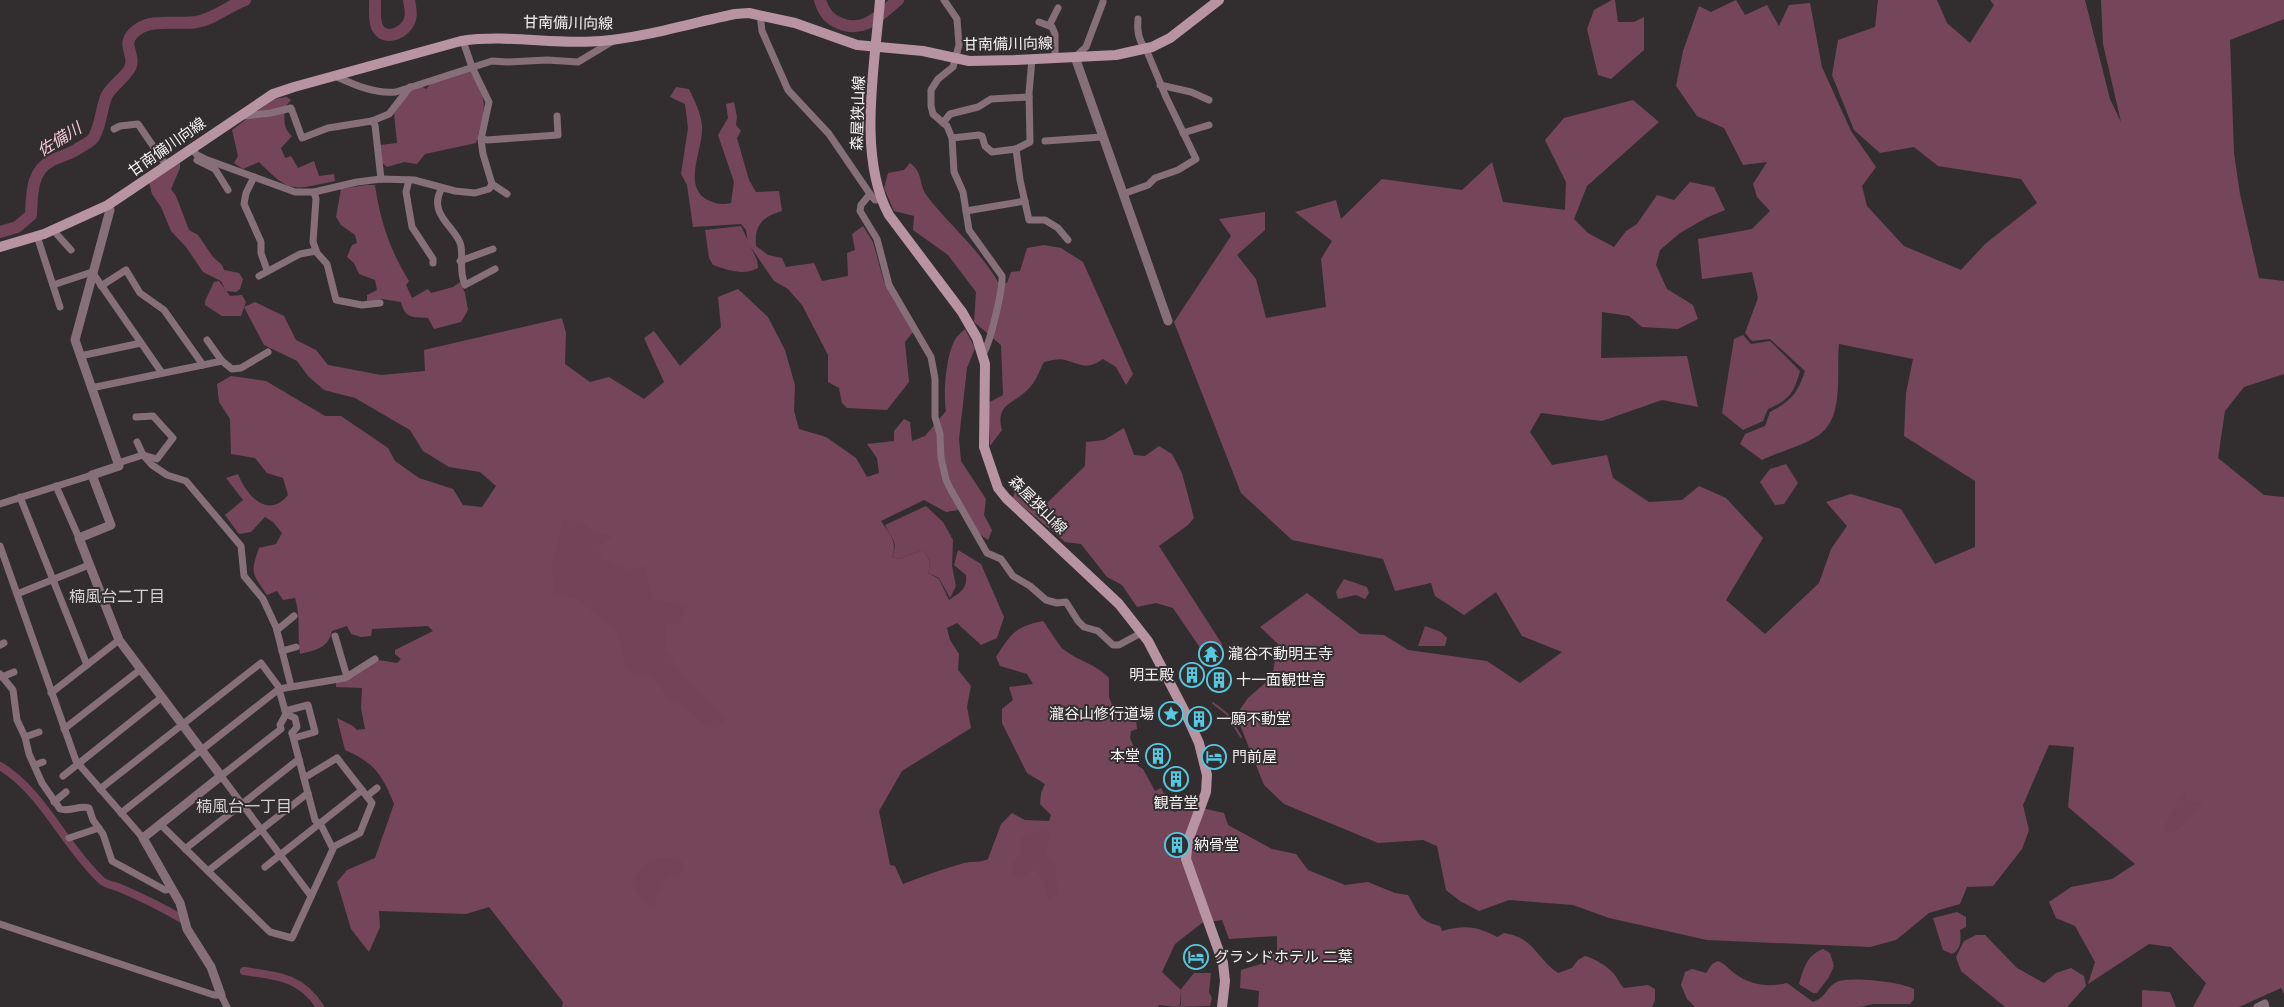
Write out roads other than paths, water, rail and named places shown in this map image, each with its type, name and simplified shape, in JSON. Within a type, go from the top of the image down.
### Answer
[{"type":"main road","name":"甘南備川向線","points":[[0,247],[52,230],[108,205],[166,165],[192,150],[272,94],[334,75],[463,41],[492,37],[588,42],[615,40],[736,14],[760,15],[795,24],[850,44],[923,51],[956,60],[1032,60],[1116,55],[1146,49],[1170,38],[1220,0]]},
{"type":"main road","name":"森屋狭山線","points":[[879,5],[870,134],[873,168],[881,200],[904,237],[962,312],[977,338],[983,354],[985,372],[984,448],[998,488],[1011,503],[1108,592],[1142,633],[1155,654],[1199,743],[1206,768],[1206,792],[1188,841],[1186,859],[1223,963],[1225,981],[1222,1007]]},
{"type":"street","points":[[944,0],[954,13],[959,28],[959,45],[953,67],[938,79],[931,90],[930,100],[933,114],[947,126],[952,138],[954,172],[963,192],[968,225],[972,236],[1002,276],[1002,285],[990,338],[983,354]]},
{"type":"street","points":[[1103,2],[1086,47],[1074,57],[1168,321]]},
{"type":"street","points":[[1050,24],[1058,8]]},
{"type":"street","points":[[760,15],[762,31],[788,90],[829,134],[875,200],[881,200]]},
{"type":"street","points":[[1123,194],[1148,185],[1154,178],[1178,170],[1196,160],[1143,46],[1138,32],[1138,19]]},
{"type":"street","points":[[1039,22],[1050,24]]},
{"type":"street","points":[[1050,24],[1055,34],[1055,58]]},
{"type":"street","points":[[334,75],[359,88],[388,93],[492,61],[547,60],[578,62],[615,40]]},
{"type":"street","points":[[463,41],[472,67],[489,102],[481,138],[483,154],[492,184],[507,194]]},
{"type":"street","points":[[952,138],[982,136],[984,146],[992,152],[1016,149],[1030,142],[1029,97],[1032,60]]},
{"type":"street","points":[[1160,85],[1191,92],[1209,100]]},
{"type":"street","points":[[236,118],[272,113],[291,108],[302,138],[328,128],[372,120],[389,114],[410,87]]},
{"type":"street","points":[[943,123],[950,114],[978,107],[991,99],[1029,97]]},
{"type":"street","points":[[481,138],[558,135],[557,116]]},
{"type":"street","points":[[372,120],[375,125],[381,179]]},
{"type":"street","points":[[114,129],[120,126],[138,124],[155,152],[166,165]]},
{"type":"street","points":[[1183,133],[1209,125]]},
{"type":"street","points":[[1045,141],[1102,137]]},
{"type":"street","points":[[1016,149],[1030,220],[1045,220],[1058,228],[1068,240]]},
{"type":"street","points":[[192,150],[205,158],[290,191],[314,192],[357,182],[381,179],[409,180],[475,194],[489,190],[492,184]]},
{"type":"street","points":[[192,150],[192,155],[196,159],[215,169],[228,190]]},
{"type":"street","points":[[254,177],[246,193],[244,204],[262,242],[261,253],[267,270]]},
{"type":"street","points":[[409,180],[406,192],[412,227],[434,259],[433,263]]},
{"type":"street","points":[[442,188],[437,200],[438,206],[446,226],[461,246],[460,261],[465,284],[495,269]]},
{"type":"street","points":[[314,192],[316,199],[313,242],[316,252],[328,264],[336,300],[362,305],[380,303]]},
{"type":"street","points":[[870,194],[861,205],[860,211],[877,238],[889,285],[931,357],[935,379],[935,417],[939,426],[943,469],[946,480],[987,553],[1005,562],[1013,576],[1030,586],[1046,600],[1057,603],[1066,602],[1084,627],[1098,631],[1113,645],[1119,645],[1142,633]]},
{"type":"street","points":[[966,211],[1025,201]]},
{"type":"street","points":[[0,504],[119,466],[75,340],[110,210],[108,205]]},
{"type":"street","points":[[52,230],[71,250]]},
{"type":"street","points":[[36,236],[60,307]]},
{"type":"street","points":[[460,261],[493,249]]},
{"type":"street","points":[[258,276],[300,254],[316,252]]},
{"type":"street","points":[[101,286],[126,270],[140,293],[164,310],[202,365]]},
{"type":"street","points":[[53,285],[92,272],[162,373]]},
{"type":"street","points":[[207,340],[222,361],[232,369],[241,368],[268,352]]},
{"type":"street","points":[[80,356],[141,343]]},
{"type":"street","points":[[91,388],[222,361]]},
{"type":"street","points":[[118,463],[143,455],[157,459],[173,438],[153,416],[136,416]]},
{"type":"street","points":[[137,442],[143,455],[162,472],[186,481],[240,546],[244,576],[263,599],[277,630],[291,686]]},
{"type":"street","points":[[79,538],[111,525],[92,475]]},
{"type":"street","points":[[56,486],[79,538],[119,640],[311,896]]},
{"type":"street","points":[[20,497],[87,665]]},
{"type":"street","points":[[0,546],[77,763],[143,838],[182,908],[187,929],[210,967],[227,1007]]},
{"type":"street","points":[[17,594],[89,565]]},
{"type":"street","points":[[277,630],[294,616]]},
{"type":"street","points":[[335,636],[347,677]]},
{"type":"street","points":[[52,693],[119,640]]},
{"type":"street","points":[[282,651],[296,647]]},
{"type":"street","points":[[121,813],[279,689],[347,677],[375,659]]},
{"type":"street","points":[[100,789],[261,663],[279,689],[286,712],[295,718],[297,728],[293,735],[315,820],[332,847]]},
{"type":"street","points":[[64,729],[141,669]]},
{"type":"street","points":[[14,672],[1,676],[13,690],[17,720],[28,754],[35,765],[42,783],[54,802],[62,810],[86,807],[103,834],[109,856],[114,864],[165,890],[172,889]]},
{"type":"street","points":[[63,776],[162,697]]},
{"type":"street","points":[[308,704],[315,732],[293,735],[281,729],[280,725],[286,712],[308,704]]},
{"type":"street","points":[[143,838],[281,729]]},
{"type":"street","points":[[24,737],[39,732]]},
{"type":"street","points":[[160,824],[270,932],[292,938],[332,847],[360,833],[372,803],[337,758],[304,778]]},
{"type":"street","points":[[185,849],[299,759]]},
{"type":"street","points":[[35,765],[43,762]]},
{"type":"street","points":[[265,867],[319,824],[364,793],[376,788]]},
{"type":"street","points":[[54,802],[66,792]]},
{"type":"street","points":[[208,871],[308,793]]},
{"type":"street","points":[[69,838],[99,828]]},
{"type":"street","points":[[0,924],[214,995],[221,995]]},
{"type":"street","points":[[2257,1007],[2264,1003],[2266,1007]]},
{"type":"waterway","name":"佐備川","points":[[0,232],[17,227],[31,215],[34,184],[44,165],[76,150],[94,137],[106,97],[130,68],[132,63],[128,44],[132,35],[137,30],[150,24],[196,22],[216,15],[245,0]]},
{"type":"waterway","name":"佐備川","points":[[375,0],[377,27],[381,32],[390,35],[405,28],[408,24],[411,15],[409,0]]},
{"type":"waterway","name":"佐備川","points":[[820,0],[824,11],[829,17],[848,26],[864,25],[878,17],[898,0]]},
{"type":"waterway","points":[[1213,703],[1227,714],[1241,737]]},
{"type":"waterway","points":[[0,766],[29,790],[87,865],[102,881],[144,899],[182,919]]},
{"type":"waterway","points":[[244,971],[277,976],[296,983],[320,1007]]},
{"type":"place","name":"瀧谷不動明王寺","points":[[1211,654]]},
{"type":"place","name":"明王殿","points":[[1192,675]]},
{"type":"place","name":"十一面観世音","points":[[1219,680]]},
{"type":"place","name":"瀧谷山修行道場","points":[[1171,714]]},
{"type":"place","name":"一願不動堂","points":[[1199,719]]},
{"type":"place","name":"本堂","points":[[1158,756]]},
{"type":"place","name":"門前屋","points":[[1214,757]]},
{"type":"place","name":"観音堂","points":[[1176,779]]},
{"type":"place","name":"納骨堂","points":[[1177,845]]},
{"type":"place","name":"グランドホテル 二葉","points":[[1196,957]]},
{"type":"district","name":"楠風台二丁目","points":[[117,596]]},
{"type":"district","name":"楠風台一丁目","points":[[244,806]]}]
